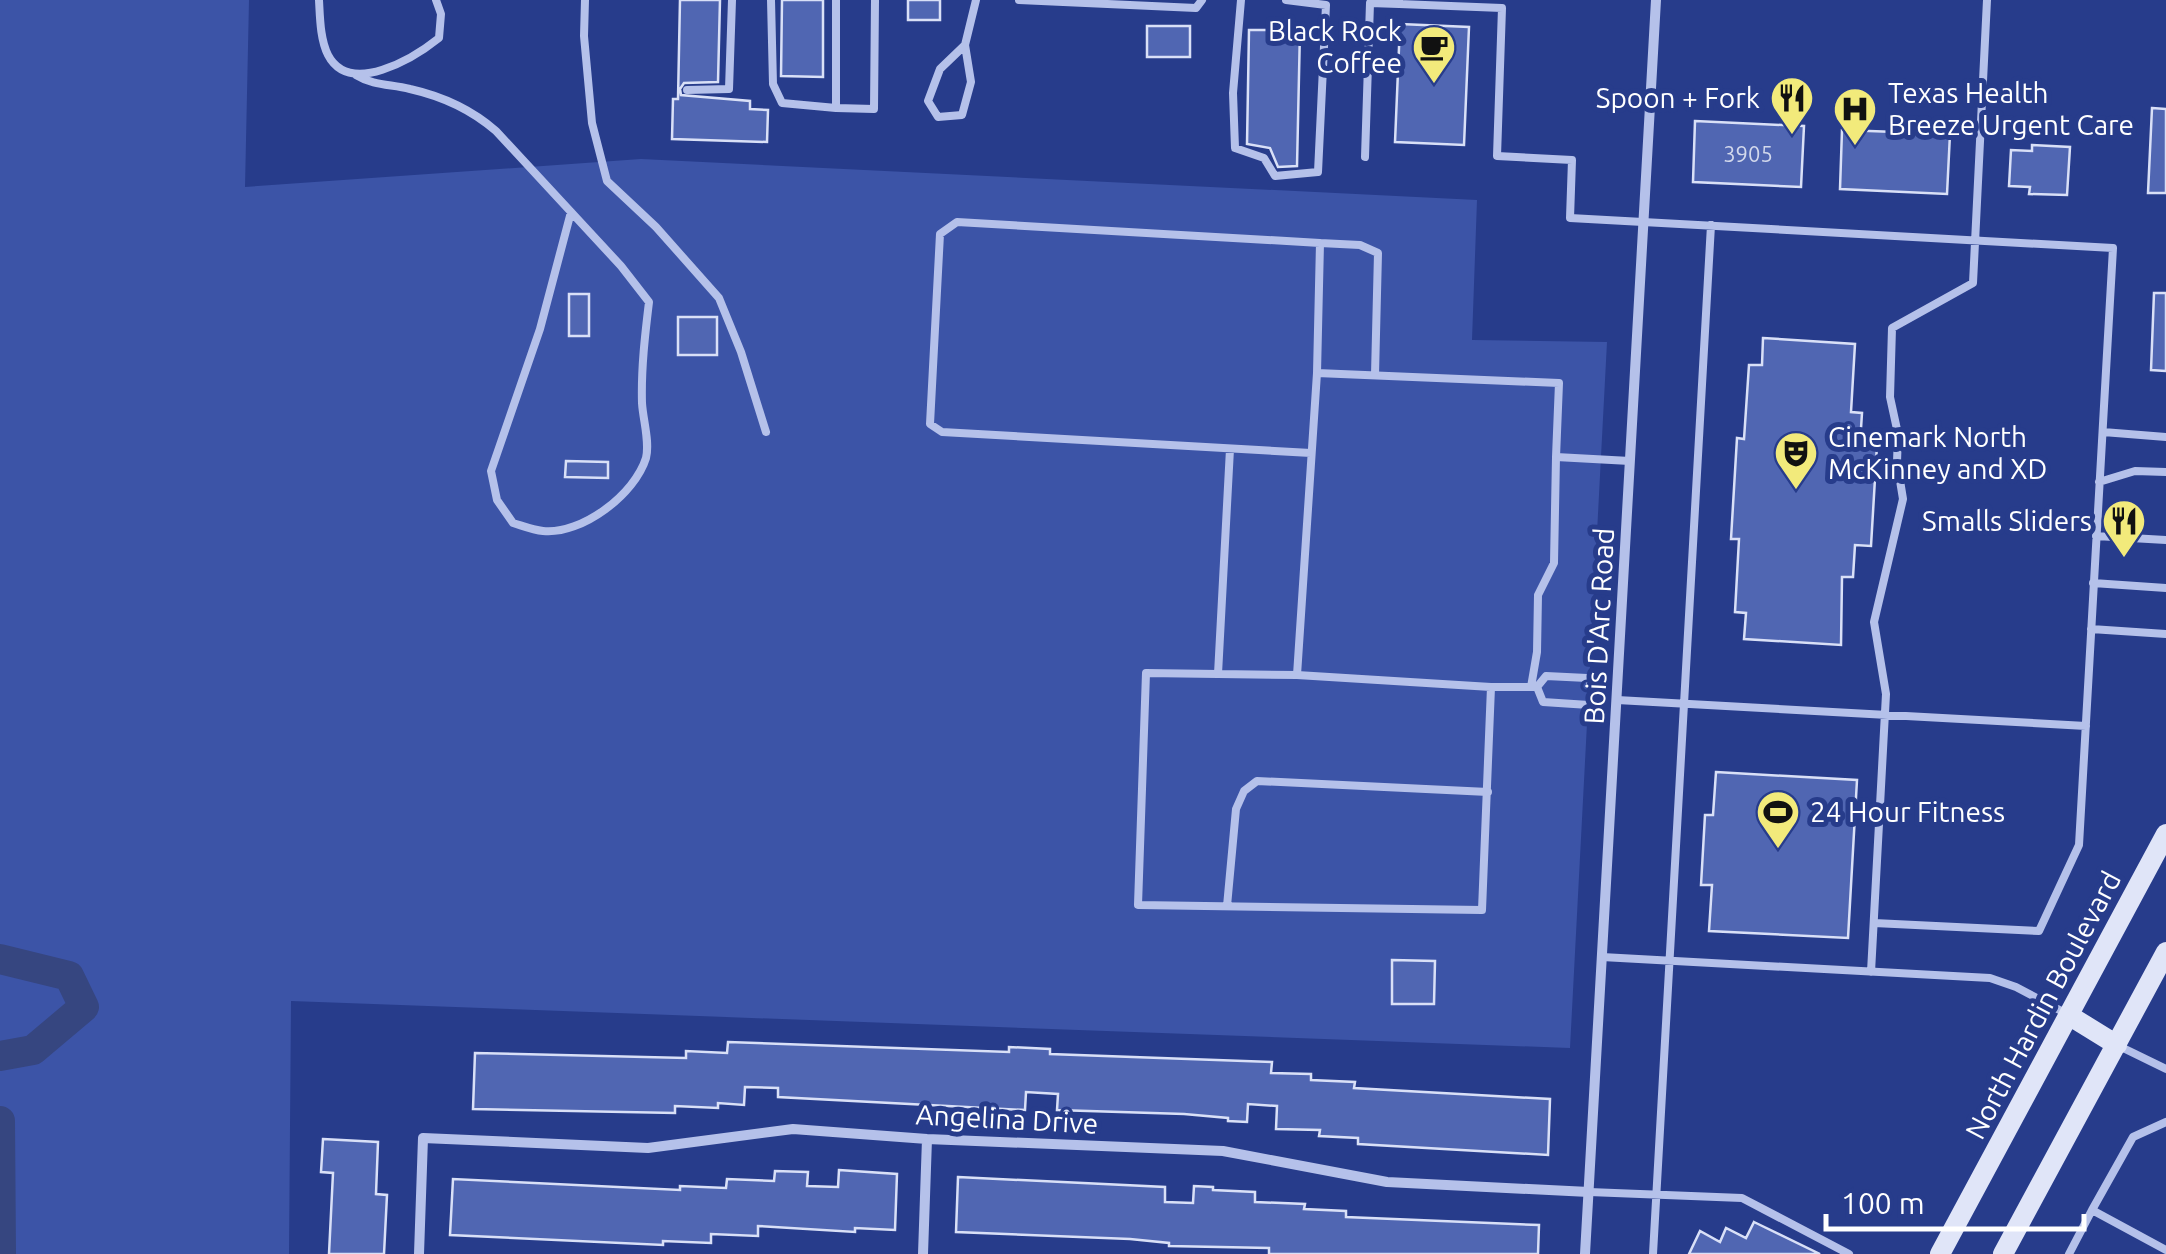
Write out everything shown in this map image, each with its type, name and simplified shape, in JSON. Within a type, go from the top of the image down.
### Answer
[{"type":"main road","name":"North Hardin Boulevard","points":[[1940,1254],[2166,834]]},
{"type":"main road","points":[[2003,1254],[2166,952]]},
{"type":"main road","points":[[2070,1016],[2117,1045]]},
{"type":"street","name":"Bois D'Arc Road","points":[[1586,1254],[1656,0]]},
{"type":"street","name":"Angelina Drive","points":[[419,1254],[422,1138],[648,1148],[793,1129],[926,1139],[1223,1151],[1387,1182],[1589,1192]]},
{"type":"street","points":[[923,1254],[926,1139]]},
{"type":"lane","points":[[319,0],[328,54],[338,66],[370,84],[409,89],[480,117],[571,212],[621,266],[649,302],[642,404],[647,455],[630,489],[607,509],[572,526],[546,532],[513,523],[497,500],[491,471],[540,329],[571,212]]},
{"type":"lane","points":[[356,75],[377,72],[424,50],[439,38],[436,0]]},
{"type":"lane","points":[[585,0],[584,36],[592,123],[607,181],[656,227],[719,298],[766,432]]},
{"type":"lane","points":[[688,90],[729,89],[732,0]]},
{"type":"lane","points":[[771,0],[773,84],[782,103],[874,109],[875,0]]},
{"type":"lane","points":[[836,0],[836,108]]},
{"type":"lane","points":[[965,46],[940,68],[928,101],[938,117],[962,115],[971,82],[965,46],[976,0]]},
{"type":"lane","points":[[1019,0],[1196,8],[1202,0]]},
{"type":"lane","points":[[1241,0],[1233,93],[1235,148],[1264,158],[1276,176],[1318,172],[1326,5],[1286,0]]},
{"type":"lane","points":[[1871,972],[1886,694],[1877,653],[1875,612],[1887,577],[1888,556],[1903,500],[1896,462],[1898,434],[1890,397],[1892,328],[1972,283],[1987,0]]},
{"type":"lane","points":[[1364,157],[1370,3],[1502,8],[1497,156],[1572,160],[1570,218],[2113,248],[2079,845],[2039,931],[1874,923]]},
{"type":"lane","points":[[1311,453],[942,432],[930,424],[940,234],[956,222],[1360,245],[1378,252],[1375,375]]},
{"type":"lane","points":[[1652,1254],[1711,225]]},
{"type":"lane","points":[[1297,674],[1317,372],[1320,243]]},
{"type":"lane","points":[[1317,372],[1559,383],[1554,562],[1538,594],[1534,687],[1543,702],[1588,705],[1598,692]]},
{"type":"lane","points":[[2103,432],[2166,436]]},
{"type":"lane","points":[[1218,674],[1230,449]]},
{"type":"lane","points":[[1556,456],[1630,461]]},
{"type":"lane","points":[[2099,482],[2135,471],[2166,472]]},
{"type":"lane","points":[[2096,536],[2166,540]]},
{"type":"lane","points":[[2093,584],[2166,588]]},
{"type":"lane","points":[[2091,629],[2166,634]]},
{"type":"lane","points":[[1490,688],[1482,910],[1138,905],[1146,672],[1297,674],[1490,688],[1534,687],[1546,676],[1587,678],[1598,692],[1685,704],[2086,726]]},
{"type":"lane","points":[[1227,906],[1236,808],[1244,790],[1257,781],[1488,792]]},
{"type":"lane","points":[[1602,957],[1998,980],[2070,1016]]},
{"type":"lane","points":[[2117,1045],[2166,1068]]},
{"type":"lane","points":[[2068,1254],[2133,1137],[2166,1122]]},
{"type":"lane","points":[[1589,1192],[1752,1201],[1849,1254]]},
{"type":"lane","points":[[2092,1210],[2166,1250]]},
{"type":"shaded area","points":[[0,0],[249,0],[245,187],[641,159],[1477,200],[1472,340],[1607,342],[1570,1048],[291,1001],[289,1254],[0,1254]]},
{"type":"building","points":[[680,0],[720,0],[718,82],[684,83],[681,95],[750,101],[750,109],[768,110],[767,142],[672,139],[673,99],[678,99]]},
{"type":"building","points":[[782,0],[823,0],[823,77],[781,76]]},
{"type":"building","points":[[908,0],[940,0],[940,20],[908,20]]},
{"type":"building","points":[[1400,24],[1469,27],[1464,145],[1395,142]]},
{"type":"building","points":[[1147,26],[1190,26],[1190,57],[1147,57]]},
{"type":"building","points":[[1249,30],[1300,30],[1297,166],[1278,167],[1270,148],[1247,144]]},
{"type":"building","points":[[2152,108],[2166,109],[2166,193],[2148,193]]},
{"type":"building","points":[[1695,121],[1804,126],[1801,187],[1693,182]]},
{"type":"building","points":[[1842,130],[1950,134],[1947,194],[1840,189]]},
{"type":"building","points":[[2032,145],[2070,147],[2067,195],[2029,194],[2030,187],[2009,186],[2011,150],[2032,151]]},
{"type":"building","points":[[2154,293],[2166,293],[2166,371],[2151,370]]},
{"type":"building","points":[[569,294],[589,294],[589,336],[569,336]]},
{"type":"building","points":[[678,317],[717,317],[717,355],[678,355]]},
{"type":"building","name":"Cinemark North McKinney and XD","points":[[1763,338],[1855,344],[1851,412],[1862,413],[1860,444],[1877,445],[1871,546],[1855,545],[1853,577],[1842,577],[1841,645],[1744,639],[1746,613],[1735,612],[1739,539],[1731,539],[1737,438],[1744,439],[1749,365],[1762,365]]},
{"type":"building","points":[[566,461],[608,462],[608,478],[565,477]]},
{"type":"building","name":"24 Hour Fitness","points":[[1716,772],[1857,780],[1848,938],[1709,931],[1712,885],[1701,885],[1705,815],[1713,815]]},
{"type":"building","points":[[1392,960],[1435,961],[1434,1004],[1392,1004]]},
{"type":"building","points":[[728,1042],[1009,1052],[1009,1047],[1050,1049],[1050,1054],[1272,1062],[1271,1073],[1311,1074],[1311,1080],[1355,1082],[1354,1088],[1550,1099],[1548,1155],[1358,1144],[1358,1138],[1319,1136],[1320,1130],[1276,1129],[1277,1106],[1248,1104],[1247,1122],[1228,1121],[1184,1114],[1057,1110],[1058,1094],[1026,1092],[1025,1110],[778,1097],[778,1088],[745,1087],[744,1105],[675,1106],[675,1113],[473,1109],[475,1053],[686,1058],[686,1051],[727,1053]]},
{"type":"building","points":[[323,1139],[378,1142],[376,1194],[387,1195],[384,1254],[329,1254],[333,1173],[321,1172]]},
{"type":"building","points":[[839,1170],[897,1174],[895,1230],[855,1228],[855,1232],[758,1226],[758,1236],[711,1234],[711,1243],[663,1241],[663,1245],[450,1235],[453,1179],[680,1190],[680,1186],[726,1188],[727,1179],[774,1181],[775,1171],[808,1172],[807,1186],[838,1187]]},
{"type":"building","points":[[958,1177],[1165,1187],[1165,1202],[1193,1203],[1194,1186],[1213,1187],[1255,1192],[1255,1202],[1346,1211],[1346,1217],[1539,1225],[1538,1254],[1269,1254],[1269,1248],[1169,1246],[1130,1239],[956,1232]]},
{"type":"building","points":[[1754,1222],[1820,1254],[1689,1254],[1700,1231],[1720,1242],[1726,1228],[1746,1238]]},
{"type":"waterway","points":[[0,959],[69,976],[84,1007],[33,1050],[0,1056]]},
{"type":"waterway","points":[[0,1121],[1,1254]]},
{"type":"place","name":"Black Rock Coffee","points":[[1434,85]]},
{"type":"place","name":"Spoon + Fork","points":[[1792,136]]},
{"type":"place","name":"Texas Health Breeze Urgent Care","points":[[1855,147]]},
{"type":"place","name":"Cinemark North McKinney and XD","points":[[1796,491]]},
{"type":"place","name":"Smalls Sliders","points":[[2124,559]]},
{"type":"place","name":"24 Hour Fitness","points":[[1778,850]]}]
